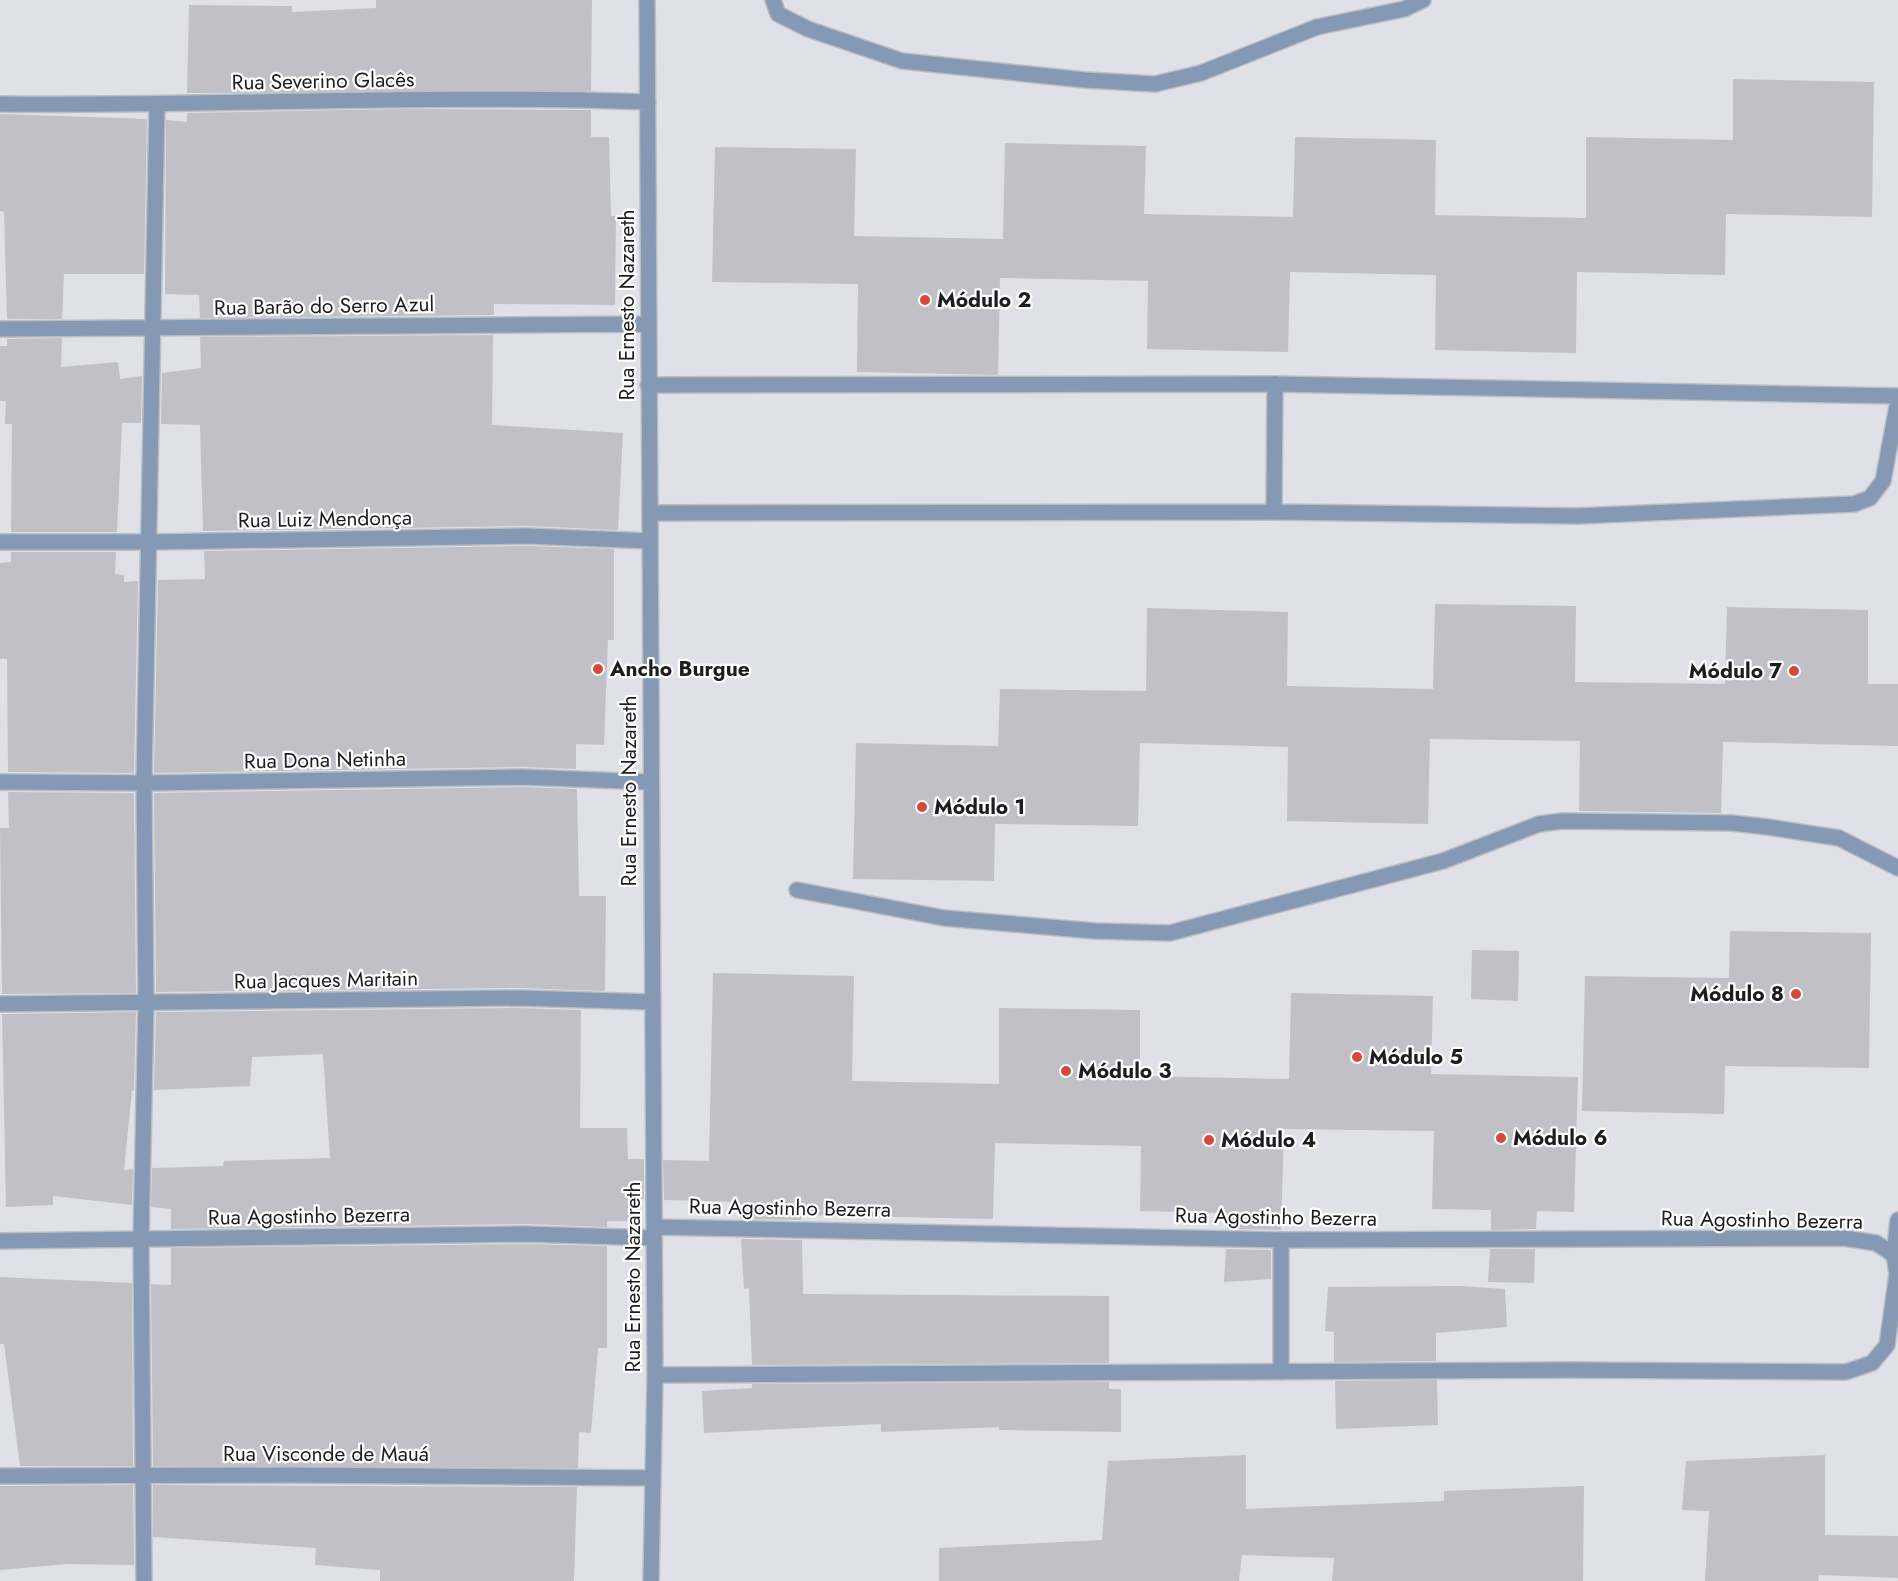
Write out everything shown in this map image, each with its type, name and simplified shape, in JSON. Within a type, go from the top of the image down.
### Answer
[{"type":"street","name":"Rua Ernesto Nazareth","points":[[647,0],[655,1375],[651,1478],[651,1581]]},
{"type":"street","points":[[773,0],[778,14],[808,29],[902,60],[1085,80],[1155,84],[1201,73],[1317,27],[1404,9],[1423,0]]},
{"type":"street","name":"Rua Severino Glacês","points":[[0,104],[157,105],[522,99],[648,102]]},
{"type":"street","points":[[144,1581],[141,1240],[146,1004],[144,783],[157,105]]},
{"type":"street","name":"Rua Barão do Serro Azul","points":[[0,329],[648,324]]},
{"type":"street","points":[[1274,512],[1275,384]]},
{"type":"street","points":[[648,385],[1275,384],[1898,396]]},
{"type":"street","points":[[650,513],[1274,512],[1577,516],[1854,504],[1870,498],[1883,481],[1898,401]]},
{"type":"street","name":"Rua Luiz Mendonça","points":[[0,542],[527,536],[650,541]]},
{"type":"street","name":"Rua Dona Netinha","points":[[0,783],[522,777],[650,782]]},
{"type":"street","points":[[797,890],[944,918],[1095,931],[1170,933],[1443,861],[1539,824],[1562,821],[1732,823],[1768,827],[1839,838],[1898,868]]},
{"type":"street","name":"Rua Jacques Maritain","points":[[0,1004],[519,998],[652,1002]]},
{"type":"street","points":[[655,1375],[1571,1370],[1846,1372],[1872,1363],[1892,1349],[1898,1220]]},
{"type":"street","name":"Rua Agostinho Bezerra","points":[[0,1241],[654,1232],[1281,1240],[1844,1238],[1876,1243],[1896,1252]]},
{"type":"street","points":[[1281,1240],[1281,1372]]},
{"type":"street","name":"Rua Visconde de Mauá","points":[[0,1476],[651,1478]]},
{"type":"building","points":[[376,0],[592,0],[591,91],[187,93],[189,5],[292,6],[292,12],[376,8]]},
{"type":"building","points":[[1733,79],[1874,82],[1872,217],[1726,214],[1725,275],[1577,272],[1576,353],[1435,350],[1436,275],[1290,272],[1288,352],[1147,349],[1148,281],[1000,278],[998,375],[857,372],[858,284],[712,282],[715,147],[856,149],[854,236],[1003,239],[1005,143],[1146,146],[1144,214],[1293,217],[1295,137],[1436,140],[1435,215],[1586,218],[1586,137],[1733,140]]},
{"type":"building","points":[[405,109],[591,110],[591,137],[609,137],[611,216],[616,216],[615,305],[494,304],[494,315],[200,318],[199,295],[165,294],[166,120],[187,122],[187,113]]},
{"type":"building","points":[[0,114],[147,119],[144,274],[64,274],[62,319],[7,319],[4,212],[0,211]]},
{"type":"building","points":[[493,335],[492,425],[623,433],[618,530],[527,526],[203,531],[200,425],[161,424],[162,373],[201,368],[200,337]]},
{"type":"building","points":[[62,338],[61,367],[118,362],[120,379],[142,376],[141,423],[122,423],[117,532],[11,532],[12,424],[5,424],[6,401],[0,401],[0,346],[7,346],[7,339]]},
{"type":"building","points":[[527,546],[614,549],[614,640],[608,640],[604,745],[576,744],[576,769],[522,767],[154,773],[158,580],[205,579],[204,551]]},
{"type":"building","points":[[11,552],[116,552],[115,574],[124,575],[124,582],[138,581],[134,773],[8,772],[7,659],[0,659],[0,563],[11,562]]},
{"type":"building","points":[[1435,604],[1576,606],[1575,682],[1725,684],[1727,607],[1868,610],[1868,684],[1898,684],[1898,746],[1723,742],[1721,813],[1579,811],[1580,741],[1430,739],[1428,824],[1287,821],[1288,747],[1140,743],[1138,826],[995,824],[994,881],[853,879],[856,743],[998,746],[1000,689],[1146,691],[1147,608],[1288,612],[1287,686],[1433,689]]},
{"type":"building","points":[[522,787],[577,789],[579,896],[606,896],[605,991],[519,988],[156,992],[154,793]]},
{"type":"building","points":[[8,792],[134,793],[136,993],[2,994],[0,828],[9,828]]},
{"type":"building","points":[[1730,931],[1871,933],[1869,1068],[1725,1066],[1724,1114],[1582,1111],[1585,976],[1729,978]]},
{"type":"building","points":[[1472,950],[1519,951],[1518,1001],[1471,999]]},
{"type":"building","points":[[713,973],[854,976],[852,1081],[999,1084],[999,1008],[1140,1010],[1140,1076],[1289,1079],[1291,993],[1433,996],[1431,1074],[1578,1077],[1574,1212],[1537,1211],[1536,1229],[1491,1230],[1491,1210],[1432,1209],[1434,1131],[1284,1129],[1281,1230],[1227,1229],[1227,1213],[1140,1211],[1141,1146],[995,1143],[993,1219],[801,1215],[801,1220],[740,1219],[740,1202],[664,1200],[663,1160],[709,1161]]},
{"type":"building","points":[[519,1008],[581,1010],[580,1128],[627,1128],[628,1159],[644,1159],[644,1199],[628,1198],[629,1221],[607,1221],[607,1227],[525,1224],[171,1229],[171,1209],[151,1207],[152,1168],[223,1166],[224,1161],[330,1158],[323,1054],[252,1057],[250,1086],[154,1090],[156,1012]]},
{"type":"building","points":[[136,1012],[134,1091],[132,1091],[124,1170],[133,1169],[132,1205],[53,1196],[53,1205],[6,1207],[2,1014]]},
{"type":"building","points":[[741,1239],[802,1240],[803,1294],[1109,1296],[1109,1363],[752,1365],[749,1288],[744,1289]]},
{"type":"building","points":[[525,1244],[607,1246],[607,1348],[598,1348],[591,1433],[579,1432],[578,1468],[153,1466],[151,1284],[171,1285],[171,1248]]},
{"type":"building","points":[[1226,1249],[1271,1250],[1271,1279],[1224,1282]]},
{"type":"building","points":[[1490,1249],[1535,1249],[1534,1283],[1488,1282]]},
{"type":"building","points":[[0,1277],[132,1283],[133,1466],[20,1466],[4,1344],[0,1344]]},
{"type":"building","points":[[1459,1286],[1505,1289],[1507,1327],[1436,1333],[1436,1361],[1334,1362],[1334,1332],[1325,1331],[1328,1287]]},
{"type":"building","points":[[1437,1380],[1438,1425],[1336,1429],[1335,1381]]},
{"type":"building","points":[[1109,1382],[1109,1389],[1121,1389],[1121,1432],[999,1430],[999,1427],[881,1432],[881,1424],[704,1433],[702,1391],[752,1388],[752,1384]]},
{"type":"building","points":[[1246,1455],[1246,1509],[1444,1501],[1444,1491],[1584,1486],[1583,1581],[1332,1581],[1334,1558],[1242,1555],[1239,1581],[939,1581],[939,1548],[1102,1540],[1108,1461]]},
{"type":"building","points":[[1825,1455],[1825,1535],[1898,1536],[1898,1578],[1819,1575],[1818,1581],[1705,1581],[1709,1511],[1682,1510],[1686,1461]]},
{"type":"building","points":[[133,1485],[134,1565],[67,1564],[0,1570],[0,1486]]},
{"type":"building","points":[[153,1485],[577,1487],[574,1581],[380,1581],[380,1570],[315,1565],[316,1548],[153,1537]]},
{"type":"place","name":"Módulo 2","points":[[925,300]]},
{"type":"place","name":"Ancho Burgue","points":[[598,669]]},
{"type":"place","name":"Módulo 7","points":[[1794,671]]},
{"type":"place","name":"Módulo 1","points":[[922,807]]},
{"type":"place","name":"Módulo 8","points":[[1796,994]]},
{"type":"place","name":"Módulo 5","points":[[1357,1057]]},
{"type":"place","name":"Módulo 3","points":[[1066,1071]]},
{"type":"place","name":"Módulo 6","points":[[1501,1138]]},
{"type":"place","name":"Módulo 4","points":[[1209,1140]]}]
